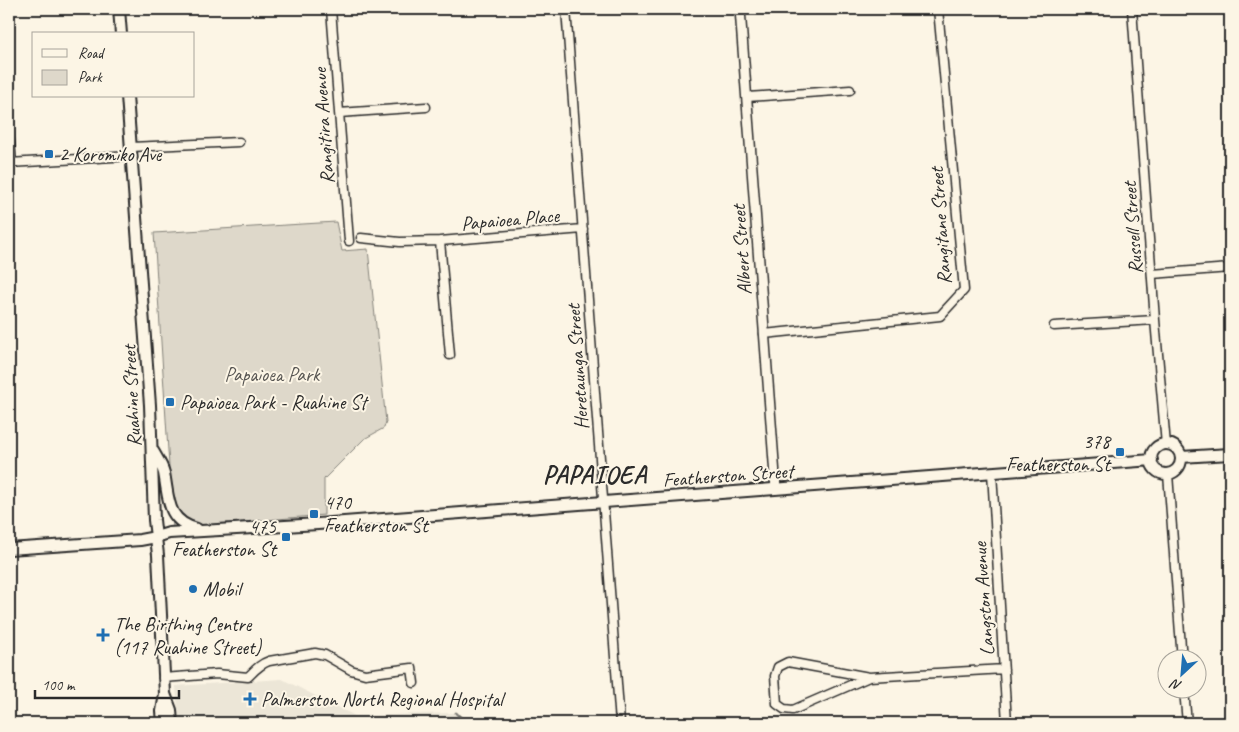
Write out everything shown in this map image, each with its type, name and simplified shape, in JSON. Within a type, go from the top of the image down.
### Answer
[{"type":"main road","points":[[120,9],[122,32]]},
{"type":"main road","name":"Ruahine Street","points":[[126,98],[150,405],[163,678],[165,694],[171,710],[172,723]]},
{"type":"main road","points":[[1166,445],[1177,449],[1181,457],[1179,466],[1173,473],[1163,474],[1155,469],[1152,454],[1159,447],[1166,445]]},
{"type":"main road","points":[[151,448],[163,470],[172,512],[180,522],[203,531]]},
{"type":"main road","points":[[1181,457],[1230,454]]},
{"type":"main road","name":"Featherston Street","points":[[9,549],[140,540],[169,533],[318,524],[1152,460]]},
{"type":"main road","name":"Ruahine Street","points":[[162,723],[165,694]]},
{"type":"street","name":"Rangitira Avenue","points":[[331,9],[349,241]]},
{"type":"street","name":"Heretaunga Street","points":[[566,9],[620,723]]},
{"type":"street","name":"Albert Street","points":[[740,9],[776,489]]},
{"type":"street","name":"Rangitane Street","points":[[764,334],[940,316],[964,290],[938,9]]},
{"type":"street","name":"Russell Street","points":[[1132,9],[1154,320],[1166,445]]},
{"type":"street","points":[[747,97],[850,90]]},
{"type":"street","points":[[339,113],[426,107]]},
{"type":"street","points":[[9,133],[10,163],[239,142]]},
{"type":"street","name":"Papaioea Place","points":[[362,238],[400,242],[440,241],[583,229]]},
{"type":"street","name":"Papaioea Place","points":[[440,241],[450,355]]},
{"type":"street","points":[[1152,274],[1230,268]]},
{"type":"street","points":[[1054,326],[1154,320]]},
{"type":"street","name":"Langston Avenue","points":[[992,472],[1007,723]]},
{"type":"street","points":[[1168,474],[1181,650]]},
{"type":"street","points":[[163,678],[217,674],[248,677],[263,663],[315,653],[326,655],[351,670],[365,674],[412,668],[414,683]]},
{"type":"street","points":[[869,677],[794,710],[784,709],[777,704],[775,676],[778,667],[788,662],[869,677],[1004,669]]},
{"type":"street","points":[[1185,700],[1186,723]]},
{"type":"shaded area","name":"Palmerston North Regional Hospital","points":[[282,679],[355,716],[456,713],[457,723],[179,723],[176,686]]},
{"type":"green space","name":"Papaioea Park","points":[[336,222],[342,251],[368,249],[386,422],[384,428],[364,439],[324,479],[324,515],[173,528],[154,233]]},
{"type":"waterway","points":[[456,713],[466,723]]},
{"type":"place","name":"2 Koromiko Ave","points":[[49,154]]},
{"type":"place","name":"Papaioea Park - Ruahine St","points":[[170,402]]},
{"type":"place","name":"378 Featherston St","points":[[1120,452]]},
{"type":"place","name":"470 Featherston St","points":[[314,514]]},
{"type":"place","name":"475 Featherston St","points":[[286,537]]},
{"type":"place","name":"Mobil","points":[[193,589]]},
{"type":"place","name":"The Birthing Centre (117 Ruahine Street)","points":[[103,635]]},
{"type":"place","name":"Palmerston North Regional Hospital","points":[[250,699]]},
{"type":"district","name":"PAPAIOEA","points":[[595,474]]}]
